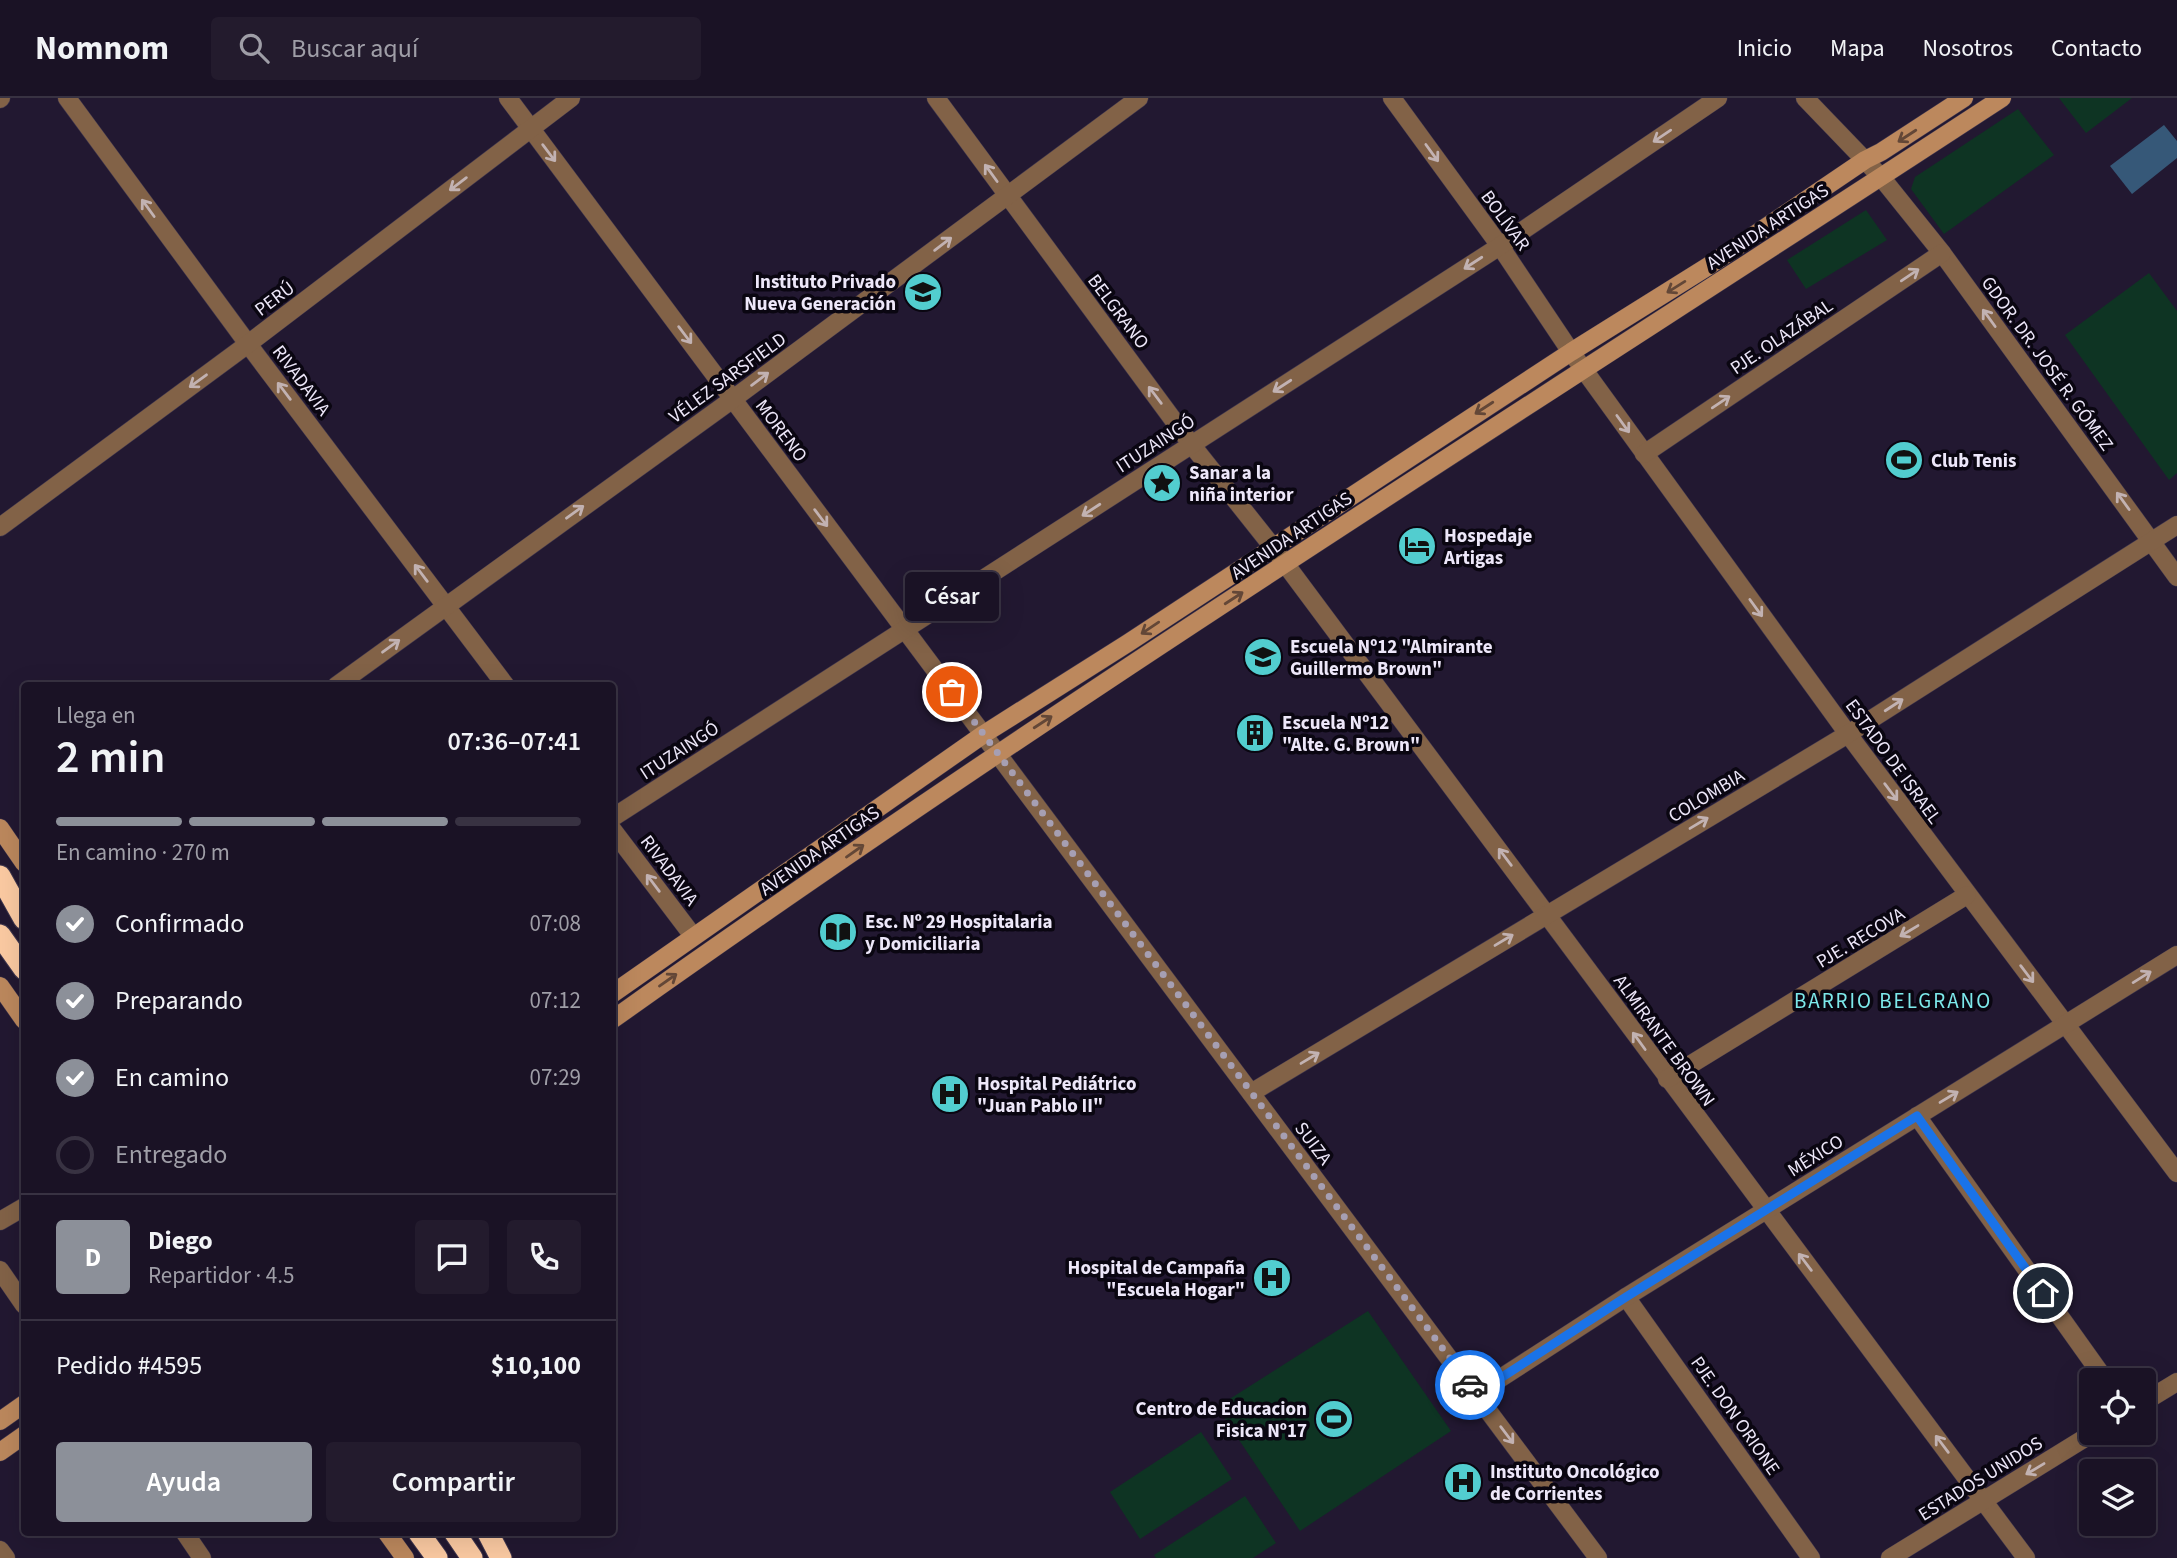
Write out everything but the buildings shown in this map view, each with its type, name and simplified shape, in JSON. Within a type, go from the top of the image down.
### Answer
[{"type":"highway","points":[[0,876],[21,914]]},
{"type":"highway","points":[[0,885],[21,915]]},
{"type":"highway","points":[[0,936],[21,965]]},
{"type":"highway","points":[[421,1536],[435,1558]]},
{"type":"highway","points":[[457,1536],[472,1558]]},
{"type":"highway","points":[[490,1536],[501,1558]]},
{"type":"main road","name":"AVENIDA ARTIGAS","points":[[616,991],[984,734],[1964,98]]},
{"type":"main road","name":"AVENIDA ARTIGAS","points":[[616,1017],[998,752],[1435,464],[2002,98]]},
{"type":"main road","points":[[0,828],[21,859]]},
{"type":"main road","points":[[0,986],[21,1016]]},
{"type":"main road","points":[[0,1421],[21,1406]]},
{"type":"main road","points":[[0,1452],[21,1437]]},
{"type":"main road","points":[[389,1536],[405,1558]]},
{"type":"main road","points":[[496,1536],[511,1558]]},
{"type":"street","name":"RIVADAVIA","points":[[67,98],[248,344],[503,682]]},
{"type":"street","name":"MORENO","points":[[508,98],[904,631],[998,752]]},
{"type":"street","name":"PERÚ","points":[[0,527],[248,344],[571,98]]},
{"type":"street","name":"BELGRANO","points":[[936,98],[1191,444],[1272,546]]},
{"type":"street","name":"VÉLEZ SARSFIELD","points":[[341,682],[733,399],[1139,98]]},
{"type":"street","name":"BOLÍVAR","points":[[1392,98],[1500,246],[1583,369]]},
{"type":"street","name":"ITUZAINGÓ","points":[[616,815],[1500,246],[1718,98]]},
{"type":"street","name":"GDOR. DR. JOSÉ R. GÓMEZ","points":[[1805,98],[1881,177],[1942,253],[2177,577]]},
{"type":"street","name":"PJE. OLAZÁBAL","points":[[1644,454],[1942,253]]},
{"type":"street","name":"ESTADO DE ISRAEL","points":[[1583,369],[1848,734],[2177,1173]]},
{"type":"street","name":"COLOMBIA","points":[[1251,1093],[1848,734],[2177,525]]},
{"type":"street","name":"ALMIRANTE BROWN","points":[[1272,546],[2026,1558]]},
{"type":"street","name":"SUIZA","points":[[998,752],[1598,1558]]},
{"type":"street","name":"RIVADAVIA","points":[[616,834],[693,936]]},
{"type":"street","name":"PJE. RECOVA","points":[[1667,1079],[1967,895]]},
{"type":"street","name":"MÉXICO","points":[[1476,1394],[1626,1297],[2177,955]]},
{"type":"street","points":[[1917,1116],[2097,1368]]},
{"type":"street","points":[[0,1221],[21,1209]]},
{"type":"street","points":[[0,1270],[21,1301]]},
{"type":"street","name":"PJE. DON ORIONE","points":[[1626,1297],[1811,1558]]},
{"type":"street","points":[[2156,1395],[2177,1382]]},
{"type":"street","name":"ESTADOS UNIDOS","points":[[1891,1558],[2079,1442]]},
{"type":"street","points":[[186,1536],[202,1558]]},
{"type":"street","points":[[0,1550],[5,1558]]},
{"type":"green space","points":[[2059,98],[2132,98],[2086,133]]},
{"type":"green space","points":[[2018,109],[2054,155],[1944,234],[1911,189],[1915,177]]},
{"type":"green space","points":[[1866,210],[1887,240],[1806,289],[1787,260]]},
{"type":"green space","points":[[2149,273],[2177,311],[2177,473],[2169,480],[2065,335]]},
{"type":"green space","name":"Centro de Educacion Fisica Nº17","points":[[1368,1311],[1451,1431],[1300,1531],[1217,1407]]},
{"type":"green space","points":[[1201,1432],[1232,1479],[1140,1539],[1110,1492]]},
{"type":"green space","points":[[1245,1496],[1276,1543],[1253,1558],[1156,1558],[1154,1555]]},
{"type":"water","points":[[2164,125],[2177,141],[2177,158],[2132,194],[2110,166]]},
{"type":"way so far","points":[[952,692],[1470,1385]]},
{"type":"place","name":"Instituto Privado Nueva Generación","points":[[923,292]]},
{"type":"place","name":"Club Tenis","points":[[1904,460]]},
{"type":"place","name":"Sanar a la niña interior","points":[[1162,483]]},
{"type":"place","name":"Hospedaje Artigas","points":[[1417,546]]},
{"type":"place","name":"Escuela Nº12 \"Almirante Guillermo Brown\"","points":[[1263,657]]},
{"type":"place","name":"César","points":[[952,692]]},
{"type":"place","name":"Escuela Nº12 \"Alte. G. Brown\"","points":[[1255,733]]},
{"type":"place","name":"Esc. Nº 29 Hospitalaria y Domiciliaria","points":[[838,932]]},
{"type":"place","name":"Hospital Pediátrico \"Juan Pablo II\"","points":[[950,1094]]},
{"type":"place","name":"Hospital de Campaña \"Escuela Hogar\"","points":[[1272,1278]]},
{"type":"place","name":"Centro de Educacion Fisica Nº17","points":[[1334,1419]]},
{"type":"place","name":"Instituto Oncológico de Corrientes","points":[[1463,1482]]},
{"type":"district","name":"BARRIO BELGRANO","points":[[1893,1001]]},
{"type":"route","points":[[1470,1385],[1476,1394],[1917,1116],[2043,1293]]}]
